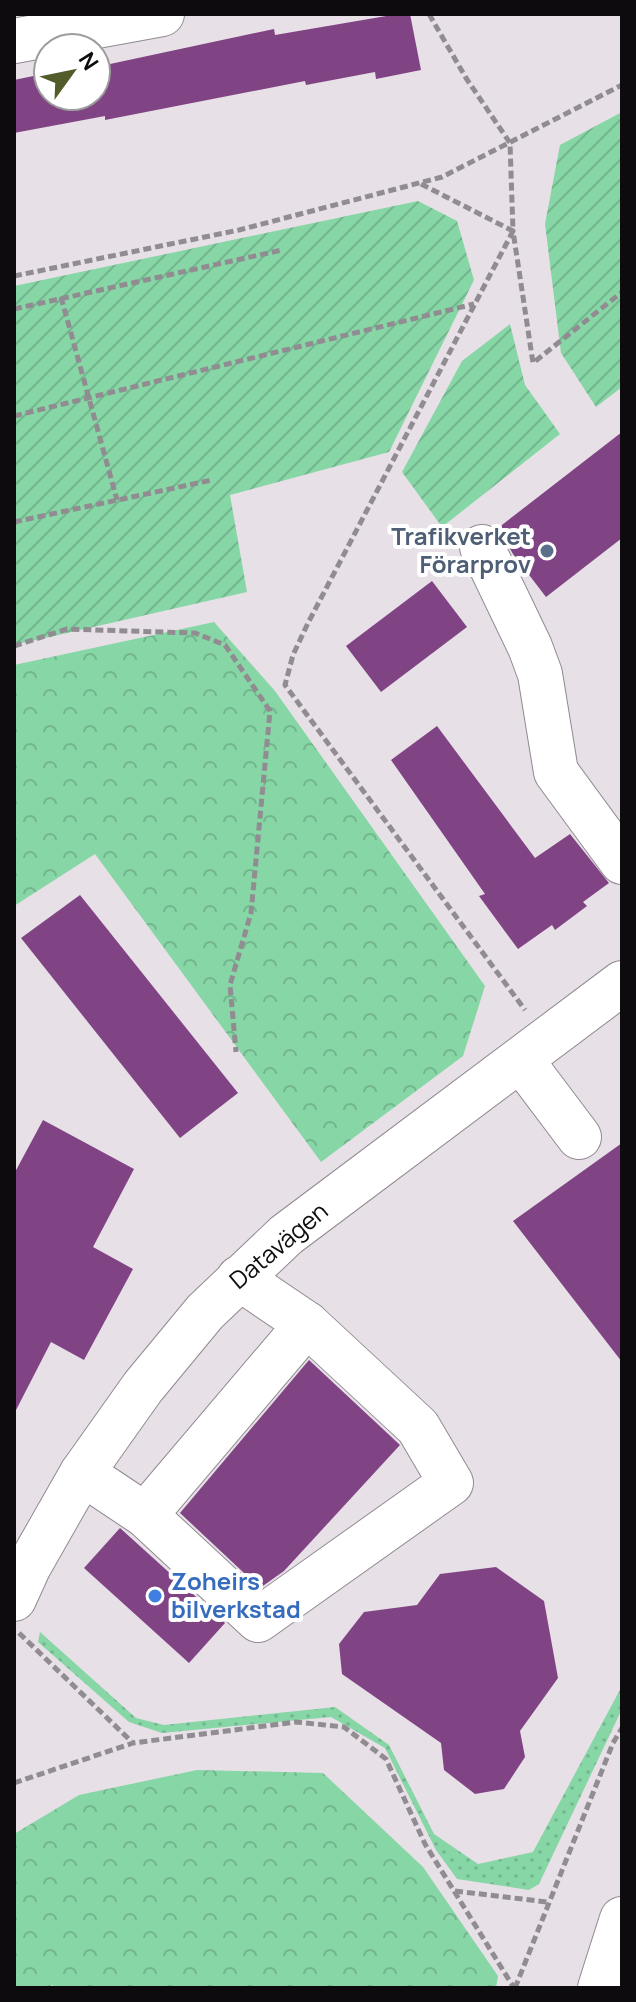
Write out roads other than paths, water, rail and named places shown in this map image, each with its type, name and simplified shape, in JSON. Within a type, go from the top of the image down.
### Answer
[{"type":"street","points":[[14,41],[162,14]]},
{"type":"street","points":[[482,547],[540,674],[556,772],[622,862]]},
{"type":"street","name":"Datavägen","points":[[15,1600],[82,1473],[143,1387],[205,1312],[286,1235],[622,983]]},
{"type":"street","points":[[534,1050],[579,1137]]},
{"type":"street","points":[[82,1473],[145,1515],[258,1620],[451,1483],[418,1427],[307,1324],[239,1278]]},
{"type":"street","points":[[145,1515],[307,1324]]},
{"type":"street","points":[[600,1988],[622,1919]]},
{"type":"place","name":"Trafikverket Förarprov","points":[[547,551]]},
{"type":"place","name":"Zoheirs bilverkstad","points":[[155,1596]]}]
